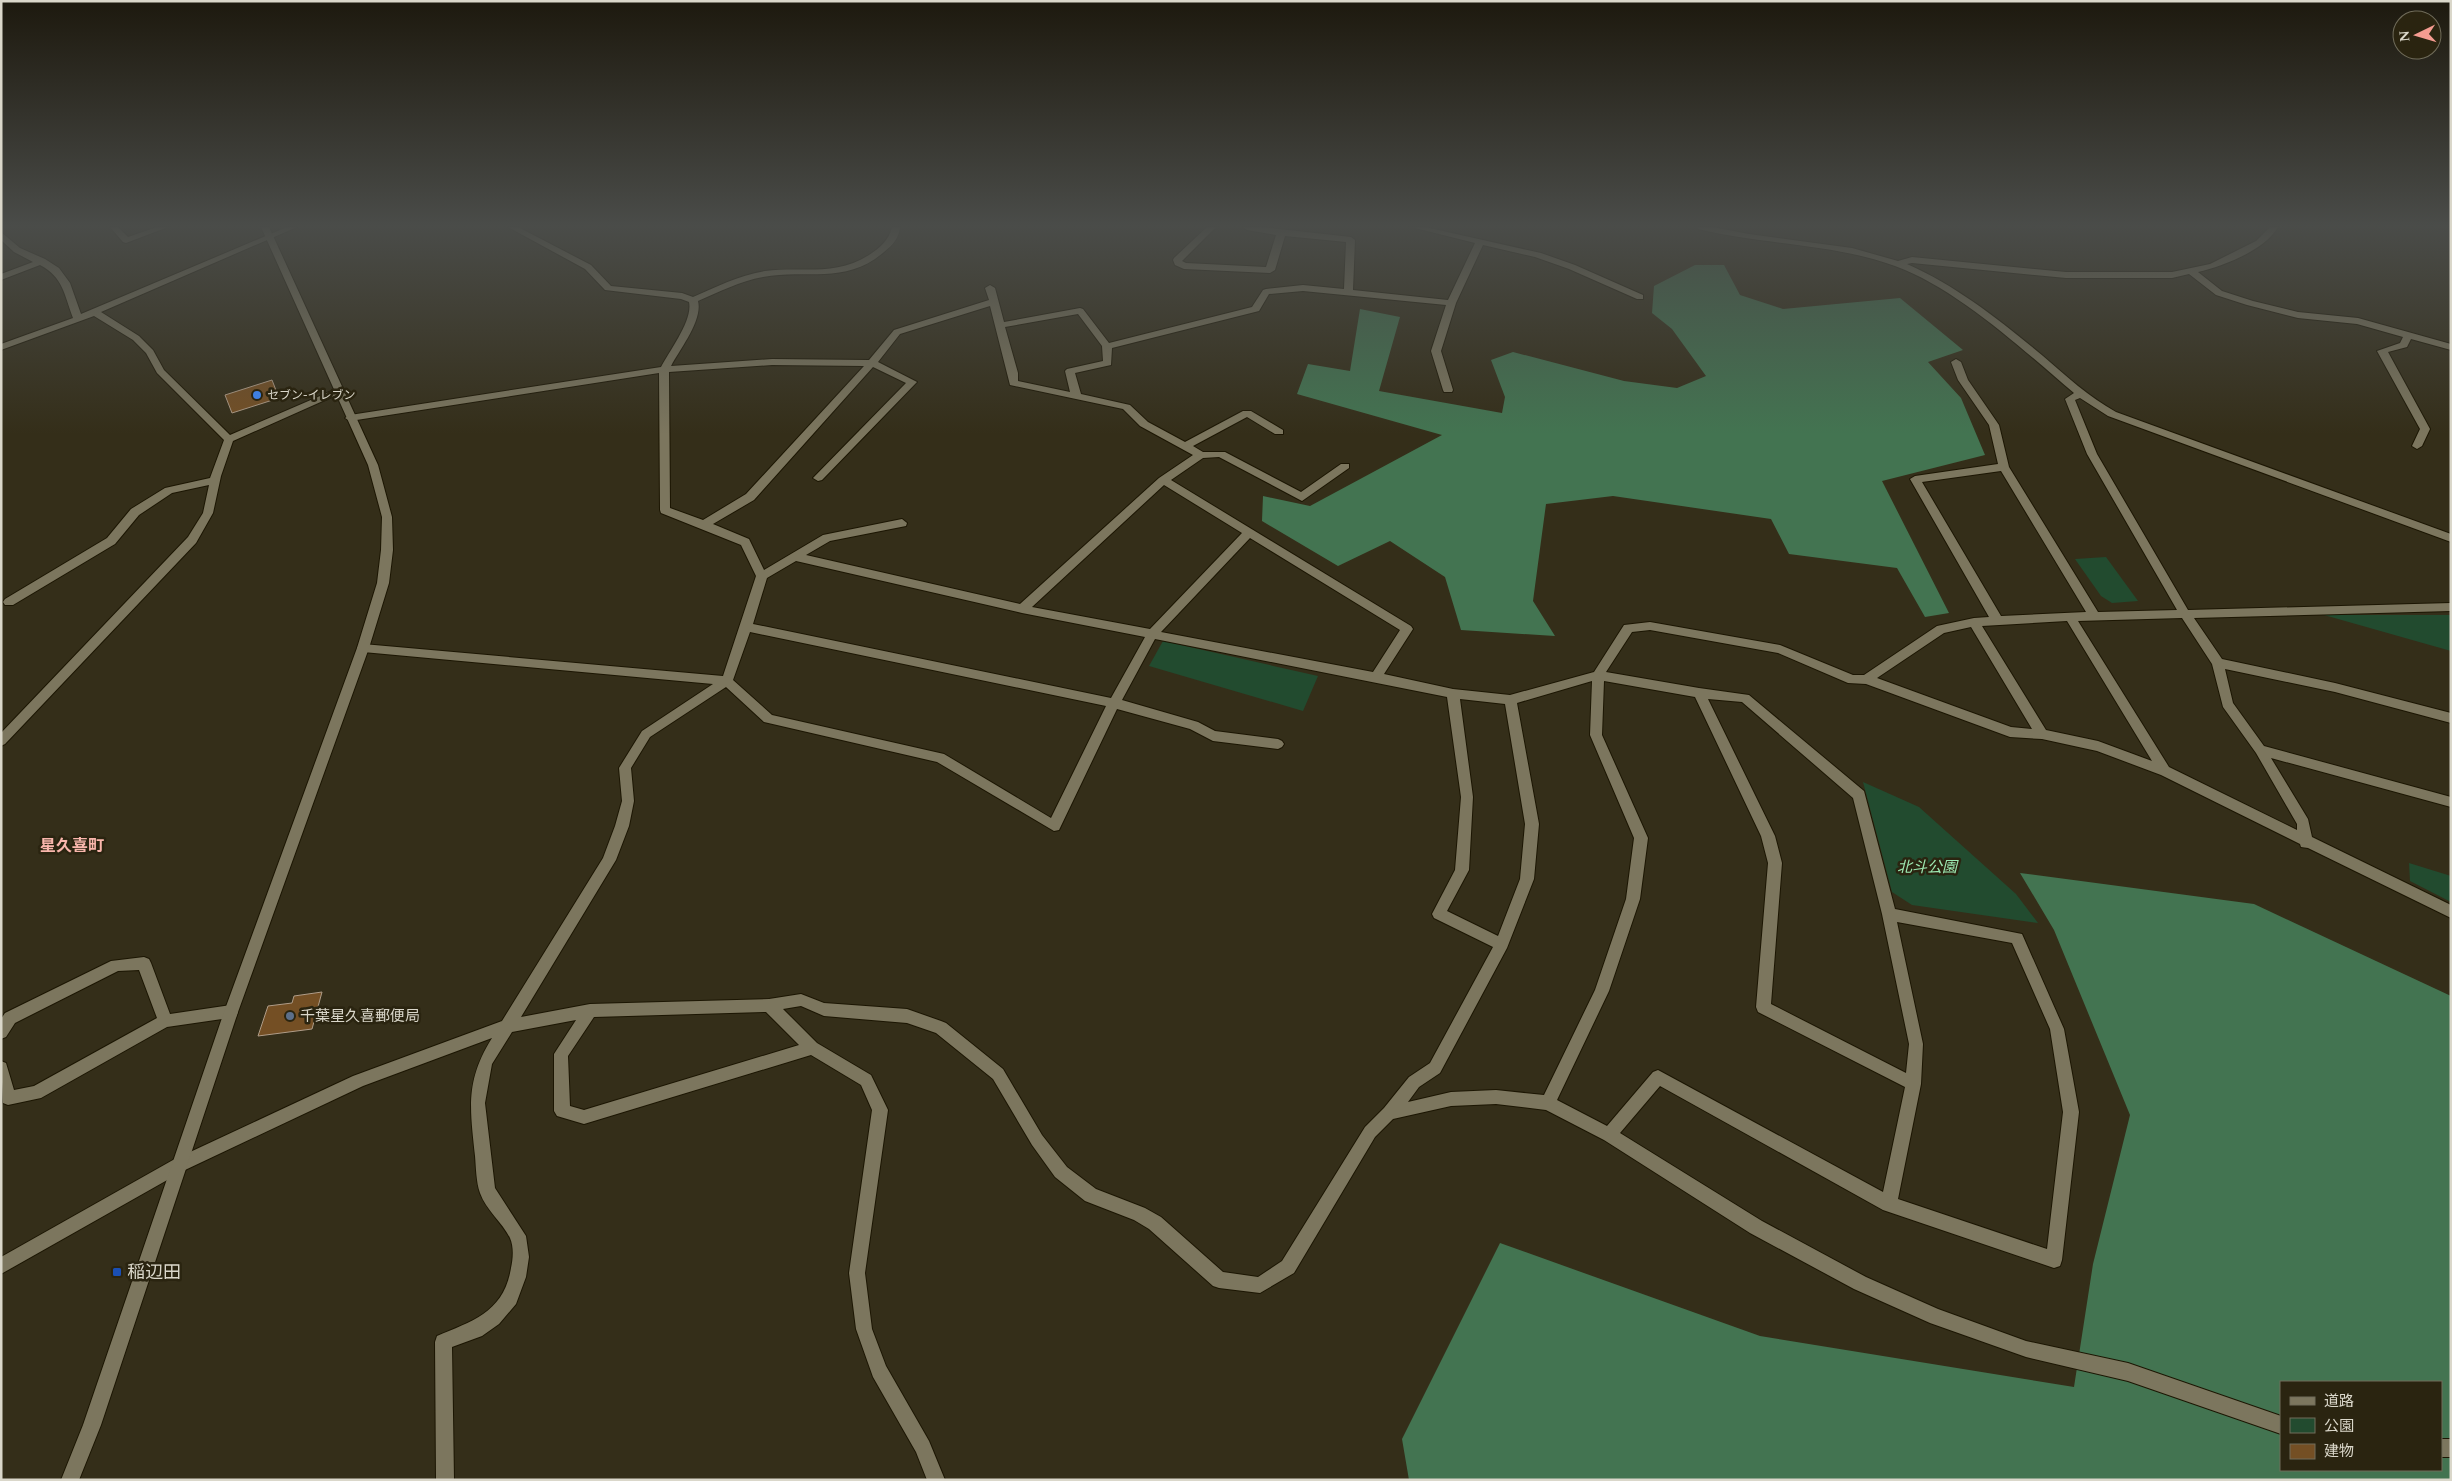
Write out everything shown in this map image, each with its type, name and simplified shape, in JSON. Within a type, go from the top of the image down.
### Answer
[{"type":"street","points":[[70,296],[78,319]]},
{"type":"street","points":[[1,347],[78,319],[128,296]]},
{"type":"street","points":[[70,1480],[92,1425],[231,1012],[363,648],[384,583],[387,517],[373,465],[295,296]]},
{"type":"street","points":[[682,296],[693,300],[702,296]]},
{"type":"street","points":[[991,296],[1014,372],[1013,383],[1126,407],[1144,424],[1201,455]]},
{"type":"street","points":[[1107,346],[1256,309],[1264,296]]},
{"type":"street","points":[[1386,296],[1450,303]]},
{"type":"street","points":[[1448,390],[1436,352],[1453,296]]},
{"type":"street","points":[[1958,296],[2015,338],[2094,404],[2112,414],[2451,538]]},
{"type":"street","points":[[2230,296],[2298,315],[2358,321],[2451,347]]},
{"type":"street","points":[[693,300],[695,308],[692,320],[664,369],[665,510],[745,542],[762,576]]},
{"type":"street","points":[[704,524],[750,497],[872,364],[897,332],[992,302]]},
{"type":"street","points":[[1001,325],[1080,311],[1107,346],[1108,364],[1070,371],[1076,395]]},
{"type":"street","points":[[94,312],[136,338],[150,352],[160,371],[229,440]]},
{"type":"street","points":[[2408,336],[2404,345],[2382,351],[2425,429],[2417,446]]},
{"type":"street","points":[[350,418],[664,369],[772,362],[872,364],[912,382],[818,478]]},
{"type":"street","points":[[1956,362],[1963,380],[1994,425],[2004,467],[2095,617]]},
{"type":"street","points":[[1,741],[192,540],[208,513],[215,480],[229,440],[338,392]]},
{"type":"street","points":[[2081,393],[2070,399],[2092,454],[2185,614],[2218,663],[2227,704],[2260,750],[2303,823],[2306,843]]},
{"type":"street","points":[[1185,446],[1247,413],[1278,432]]},
{"type":"street","points":[[1022,609],[1163,480],[1201,455],[1221,454],[1302,497],[1346,466]]},
{"type":"street","points":[[1997,620],[1915,478],[2004,467]]},
{"type":"street","points":[[9,602],[111,540],[135,512],[169,490],[215,480]]},
{"type":"street","points":[[1163,480],[1407,629],[1376,677]]},
{"type":"street","points":[[445,1480],[444,1342],[476,1330],[493,1318],[510,1298],[518,1277],[521,1257],[518,1236],[487,1191],[477,1103],[485,1062],[609,860],[622,826],[628,801],[625,768],[646,734],[727,681],[736,660],[762,576],[827,538],[902,523]]},
{"type":"street","points":[[363,648],[727,681],[768,719],[940,758],[1054,826],[1114,704],[1152,634],[1249,533]]},
{"type":"street","points":[[796,557],[1022,609],[1376,677],[1453,694],[1510,700],[1598,675],[1699,693],[1745,698],[1859,795],[1889,914],[1916,1044],[1912,1084],[1889,1204]]},
{"type":"street","points":[[1866,679],[1941,629],[1974,622],[2070,617],[2451,607]]},
{"type":"street","points":[[2070,617],[2165,771]]},
{"type":"street","points":[[1974,622],[2042,734]]},
{"type":"street","points":[[1548,1103],[1602,991],[1633,899],[1641,838],[1596,734],[1598,675],[1628,628],[1650,626],[1780,649],[1852,680],[1866,679],[2010,732],[2042,734],[2098,746],[2165,771],[2306,843],[2451,912]]},
{"type":"street","points":[[745,627],[1114,704],[1194,724],[1213,736],[1278,744]]},
{"type":"street","points":[[2218,663],[2282,674],[2377,697],[2451,718]]},
{"type":"street","points":[[1699,693],[1768,836],[1775,863],[1763,1007],[1912,1084]]},
{"type":"street","points":[[1453,694],[1467,797],[1463,861],[1462,870],[1439,914],[1502,944]]},
{"type":"street","points":[[1,1266],[179,1165],[358,1081],[506,1026],[590,1011],[769,1005],[801,1000],[824,1009],[907,1016],[940,1028],[998,1074],[1037,1140],[1061,1172],[1091,1195],[1139,1214],[1155,1223],[1196,1257],[1219,1280],[1260,1285],[1288,1267],[1370,1132],[1389,1113],[1414,1082],[1435,1068],[1502,944],[1527,879],[1532,824],[1510,700]]},
{"type":"street","points":[[2260,750],[2451,802]]},
{"type":"street","points":[[1608,1135],[1658,1077],[1889,1204],[2054,1260],[2071,1112],[2056,1029],[2017,938],[1889,914]]},
{"type":"street","points":[[1,1032],[10,1018],[116,965],[144,963],[165,1021]]},
{"type":"street","points":[[769,1005],[812,1048],[866,1080],[880,1110],[857,1273],[864,1329],[879,1371],[923,1446],[936,1480]]},
{"type":"street","points":[[590,1011],[561,1054],[562,1111],[584,1117],[812,1048]]},
{"type":"street","points":[[1,1068],[8,1098],[36,1093],[165,1021],[231,1012]]},
{"type":"street","points":[[1389,1113],[1451,1099],[1496,1097],[1548,1103],[1608,1135],[1756,1227],[1860,1283],[1936,1316],[2026,1349],[2128,1372],[2280,1424]]},
{"type":"green space","points":[[1653,296],[1743,296],[1783,309],[1900,298],[1963,350],[1928,362],[1961,398],[1985,455],[1882,481],[1949,613],[1925,617],[1897,568],[1789,554],[1771,519],[1613,496],[1546,504],[1533,601],[1555,636],[1461,630],[1445,577],[1390,541],[1338,566],[1262,521],[1263,496],[1310,506],[1442,435],[1297,394],[1308,364],[1350,371],[1360,309],[1400,317],[1379,391],[1502,413],[1505,397],[1491,360],[1513,352],[1624,381],[1677,388],[1706,376],[1672,329],[1652,313]]},
{"type":"green space","points":[[2106,557],[2138,601],[2112,603],[2101,596],[2075,559]]},
{"type":"green space","points":[[2324,615],[2451,615],[2451,651]]},
{"type":"green space","points":[[1163,641],[1318,676],[1303,711],[1149,666]]},
{"type":"green space","name":"北斗公園","points":[[1863,782],[1919,807],[2016,894],[2038,923],[1912,905],[1892,892]]},
{"type":"green space","points":[[2409,863],[2451,876],[2451,902],[2410,881]]},
{"type":"green space","points":[[2020,873],[2254,904],[2451,996],[2451,1480],[1409,1480],[1402,1439],[1500,1243],[1760,1336],[2074,1387],[2093,1264],[2130,1115],[2054,930]]},
{"type":"building","points":[[272,380],[279,398],[232,413],[225,395]]},
{"type":"building","points":[[322,992],[312,1029],[258,1036],[268,1006],[292,1003],[294,996]]},
{"type":"place","name":"セブン-イレブン","points":[[257,395]]},
{"type":"place","name":"千葉星久喜郵便局","points":[[290,1016]]},
{"type":"place","name":"稲辺田","points":[[117,1272]]},
{"type":"district","name":"星久喜町","points":[[72,846]]}]
